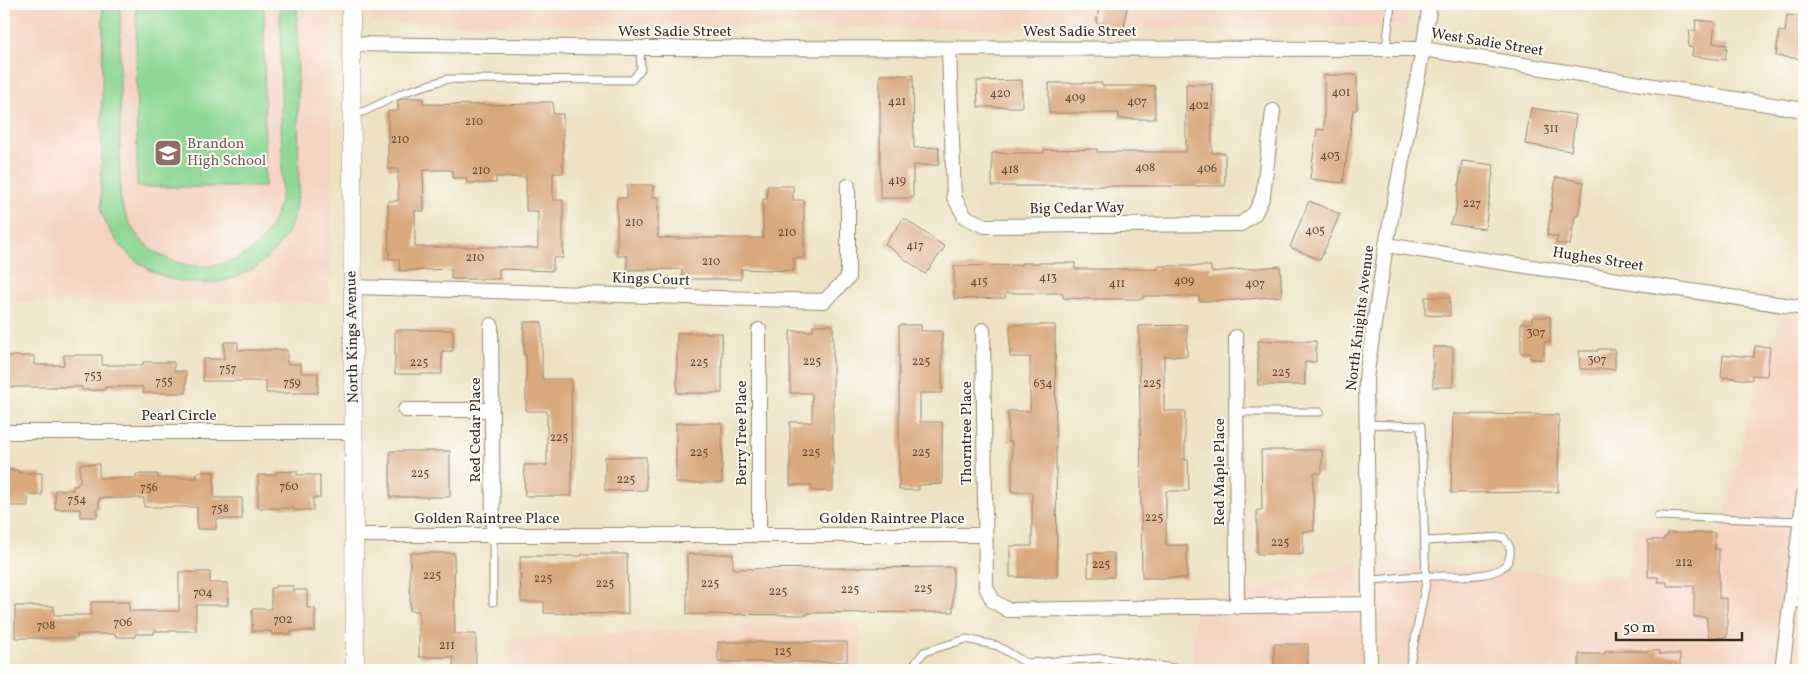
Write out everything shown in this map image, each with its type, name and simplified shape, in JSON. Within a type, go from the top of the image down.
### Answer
[{"type":"street","name":"North Kings Avenue","points":[[351,4],[355,670]]},
{"type":"street","name":"North Knights Avenue","points":[[1370,670],[1366,378],[1386,245],[1430,4]]},
{"type":"street","name":"West Sadie Street","points":[[351,44],[640,48],[1423,49],[1804,110]]},
{"type":"street","name":"Big Cedar Way","points":[[949,49],[954,197],[965,217],[985,226],[1241,224],[1255,213],[1263,196],[1273,111]]},
{"type":"street","name":"Kings Court","points":[[352,287],[824,301],[848,278],[848,186]]},
{"type":"street","name":"Hughes Street","points":[[1386,245],[1804,308]]},
{"type":"street","name":"Red Cedar Place","points":[[491,324],[492,535]]},
{"type":"street","name":"Berry Tree Place","points":[[758,330],[759,535]]},
{"type":"street","name":"Thorntree Place","points":[[983,330],[984,535]]},
{"type":"street","name":"Red Maple Place","points":[[1236,337],[1237,607]]},
{"type":"street","points":[[405,410],[492,410]]},
{"type":"street","name":"Pearl Circle","points":[[4,432],[354,432]]},
{"type":"street","points":[[1782,670],[1797,604],[1804,494]]},
{"type":"street","name":"Golden Raintree Place","points":[[355,535],[984,535],[986,587],[993,600],[1008,610],[1369,604]]},
{"type":"lane","points":[[1386,49],[1391,4]]},
{"type":"lane","points":[[351,113],[363,112],[405,92],[447,79],[632,80],[641,69],[640,48]]},
{"type":"lane","points":[[1236,412],[1320,412]]},
{"type":"lane","points":[[1367,424],[1421,426],[1426,584],[1409,670],[1397,670]]},
{"type":"lane","points":[[1658,516],[1801,521]]},
{"type":"lane","points":[[492,535],[492,602]]},
{"type":"lane","points":[[1369,580],[1426,576],[1469,576],[1494,572],[1506,566],[1511,555],[1511,546],[1503,537],[1425,541]]},
{"type":"lane","points":[[910,670],[924,652],[966,639],[998,646],[1026,663],[1103,658],[1180,670]]},
{"type":"shaded area","name":"Brandon High School","points":[[4,4],[333,4],[330,303],[4,302]]},
{"type":"shaded area","points":[[372,4],[1409,4],[1406,26],[1135,30],[372,23]]},
{"type":"shaded area","points":[[1782,315],[1804,318],[1804,425],[1773,670],[1379,670],[1377,559],[1626,580],[1636,525],[1720,538],[1751,402]]},
{"type":"shaded area","points":[[1360,562],[1362,670],[1191,670],[1196,605]]},
{"type":"shaded area","points":[[1804,563],[1804,670],[1791,670]]},
{"type":"shaded area","points":[[860,620],[861,670],[509,670],[511,639]]},
{"type":"green space","points":[[103,4],[120,4],[120,196],[124,211],[136,234],[148,247],[179,263],[213,266],[230,262],[245,254],[259,243],[268,232],[279,205],[282,191],[280,4],[297,4],[299,189],[295,212],[287,233],[267,258],[242,274],[215,282],[187,282],[160,275],[135,260],[115,239],[101,211]]},
{"type":"green space","points":[[136,4],[264,4],[265,187],[137,187]]},
{"type":"building","points":[[1100,4],[1127,4],[1124,28],[1096,23]]},
{"type":"building","points":[[1787,15],[1804,17],[1804,59],[1776,56],[1779,31],[1785,32]]},
{"type":"building","points":[[1696,20],[1715,22],[1713,43],[1727,45],[1725,60],[1692,56],[1693,48],[1688,47],[1690,30],[1695,31]]},
{"type":"building","points":[[880,75],[913,75],[914,148],[939,147],[939,165],[913,165],[913,198],[880,198]]},
{"type":"building","points":[[1324,75],[1357,75],[1357,110],[1353,110],[1343,183],[1310,179],[1317,129],[1324,130]]},
{"type":"building","points":[[1022,80],[1022,107],[978,107],[977,81]]},
{"type":"building","points":[[1049,83],[1155,86],[1155,119],[1119,119],[1119,113],[1049,113]]},
{"type":"building","points":[[1186,84],[1212,84],[1212,153],[1225,153],[1225,186],[992,186],[992,153],[1044,153],[1044,150],[1097,149],[1097,152],[1186,152]]},
{"type":"building","points":[[406,98],[423,98],[423,104],[496,105],[553,102],[553,114],[563,114],[563,173],[553,173],[553,200],[563,200],[563,258],[553,258],[553,271],[499,269],[499,279],[451,279],[451,269],[400,271],[399,259],[389,259],[388,201],[398,201],[398,169],[388,169],[388,111],[398,111],[398,101]],"holes":[[[423,170],[452,170],[453,178],[466,178],[467,183],[496,183],[496,177],[526,177],[526,211],[538,211],[538,248],[415,247],[415,211],[424,211]]]},
{"type":"building","points":[[1531,108],[1576,115],[1571,151],[1525,144]]},
{"type":"building","points":[[1462,161],[1494,165],[1485,229],[1449,224],[1455,215]]},
{"type":"building","points":[[1556,177],[1584,182],[1578,216],[1575,216],[1570,245],[1556,243],[1558,237],[1547,235]]},
{"type":"building","points":[[627,185],[653,185],[653,197],[658,197],[658,238],[763,238],[763,199],[767,199],[767,186],[793,186],[793,200],[804,200],[804,258],[794,258],[794,271],[741,269],[741,279],[682,279],[682,269],[627,270],[627,256],[617,256],[617,198],[627,198]]},
{"type":"building","points":[[1309,201],[1340,214],[1320,260],[1290,247]]},
{"type":"building","points":[[904,218],[945,247],[925,274],[885,244]]},
{"type":"building","points":[[1021,263],[1075,263],[1075,269],[1158,269],[1158,266],[1211,266],[1211,272],[1280,266],[1282,296],[1199,301],[1199,296],[1143,296],[1143,299],[1090,299],[1063,298],[1063,293],[1005,293],[1005,298],[954,299],[954,266],[1021,265]]},
{"type":"building","points":[[1425,297],[1450,297],[1450,316],[1425,315]]},
{"type":"building","points":[[1532,317],[1550,317],[1550,342],[1544,342],[1544,359],[1530,359],[1530,353],[1521,353],[1521,323],[1532,323]]},
{"type":"building","points":[[524,322],[542,322],[542,379],[571,379],[572,496],[525,496],[524,465],[547,465],[547,411],[526,411]]},
{"type":"building","points":[[813,325],[833,325],[833,491],[812,491],[812,485],[790,485],[790,422],[812,422],[812,393],[790,393],[790,331],[813,331]]},
{"type":"building","points":[[899,325],[921,325],[921,331],[942,331],[942,393],[920,393],[920,422],[942,422],[942,484],[919,485],[919,490],[899,490]]},
{"type":"building","points":[[1010,325],[1055,325],[1057,577],[1010,577],[1010,546],[1032,546],[1032,492],[1012,492],[1012,442],[1008,442],[1008,411],[1030,411],[1030,357],[1010,357]]},
{"type":"building","points":[[1187,325],[1187,356],[1164,356],[1164,411],[1185,411],[1185,460],[1188,460],[1189,491],[1166,491],[1166,545],[1187,545],[1187,578],[1142,578],[1139,326]]},
{"type":"building","points":[[395,330],[453,330],[453,351],[442,351],[442,374],[395,374]]},
{"type":"building","points":[[677,333],[722,333],[722,393],[677,393]]},
{"type":"building","points":[[1258,341],[1316,341],[1316,362],[1305,362],[1305,385],[1258,385]]},
{"type":"building","points":[[224,342],[238,342],[238,350],[287,350],[287,364],[301,364],[301,373],[318,373],[318,393],[266,393],[266,381],[203,381],[203,359],[224,359]]},
{"type":"building","points":[[1755,346],[1770,347],[1767,376],[1752,375],[1752,380],[1721,377],[1723,355],[1754,357]]},
{"type":"building","points":[[1433,347],[1453,347],[1453,387],[1433,387]]},
{"type":"building","points":[[1598,349],[1615,349],[1615,369],[1580,369],[1579,351],[1598,351]]},
{"type":"building","points":[[64,355],[102,355],[102,365],[143,365],[143,362],[174,362],[174,371],[186,371],[186,393],[143,393],[143,387],[105,387],[105,390],[82,390],[82,387],[4,387],[4,356],[34,356],[34,365],[64,365]]},
{"type":"building","points":[[1453,414],[1559,415],[1558,492],[1451,493]]},
{"type":"building","points":[[676,423],[722,423],[722,483],[676,483]]},
{"type":"building","points":[[1261,450],[1322,450],[1322,473],[1314,473],[1313,482],[1314,531],[1303,531],[1303,554],[1257,554],[1257,510],[1262,510]]},
{"type":"building","points":[[390,451],[450,451],[450,497],[390,497]]},
{"type":"building","points":[[605,457],[646,457],[646,490],[605,491]]},
{"type":"building","points":[[80,464],[99,464],[99,478],[137,478],[136,474],[158,474],[158,478],[197,478],[197,472],[214,472],[214,498],[242,498],[242,519],[216,519],[216,529],[197,529],[197,507],[144,507],[144,498],[99,498],[97,517],[80,517],[80,509],[55,509],[55,490],[73,490],[73,486],[77,486],[77,483],[80,483]]},
{"type":"building","points":[[4,470],[18,470],[18,473],[42,473],[42,495],[28,495],[28,506],[5,506]]},
{"type":"building","points":[[297,471],[297,475],[320,475],[320,498],[313,498],[313,510],[258,508],[258,475],[276,475],[276,472]]},
{"type":"building","points":[[1667,533],[1715,533],[1715,549],[1719,549],[1719,598],[1727,598],[1727,637],[1709,638],[1706,617],[1694,617],[1694,586],[1667,586],[1667,582],[1658,582],[1658,577],[1648,577],[1648,540],[1664,540],[1664,537],[1667,537]]},
{"type":"building","points":[[410,553],[454,553],[455,634],[476,634],[476,670],[453,670],[453,657],[419,657],[419,611],[410,611]]},
{"type":"building","points":[[1088,553],[1114,553],[1114,577],[1088,577]]},
{"type":"building","points":[[582,554],[627,554],[628,614],[544,613],[544,602],[521,602],[520,556],[582,556]]},
{"type":"building","points":[[687,554],[733,554],[733,569],[953,567],[953,612],[808,613],[808,615],[687,614]]},
{"type":"building","points":[[179,572],[210,572],[210,583],[228,583],[228,605],[196,605],[196,631],[154,631],[154,634],[135,634],[135,637],[116,637],[116,634],[77,634],[77,638],[15,638],[15,606],[54,606],[54,615],[91,615],[91,602],[129,602],[129,611],[179,611]]},
{"type":"building","points":[[275,586],[293,586],[293,590],[307,590],[307,608],[315,608],[315,631],[291,631],[291,634],[271,634],[271,631],[252,631],[252,609],[271,609],[271,588],[275,588]]},
{"type":"building","points":[[718,642],[847,642],[847,662],[718,662]]},
{"type":"building","points":[[1274,644],[1308,644],[1308,670],[1290,670],[1290,667],[1274,667]]},
{"type":"building","points":[[1605,651],[1659,651],[1659,654],[1680,654],[1680,670],[1579,670],[1579,654],[1605,654]]},
{"type":"place","name":"Brandon High School","points":[[168,153]]}]
